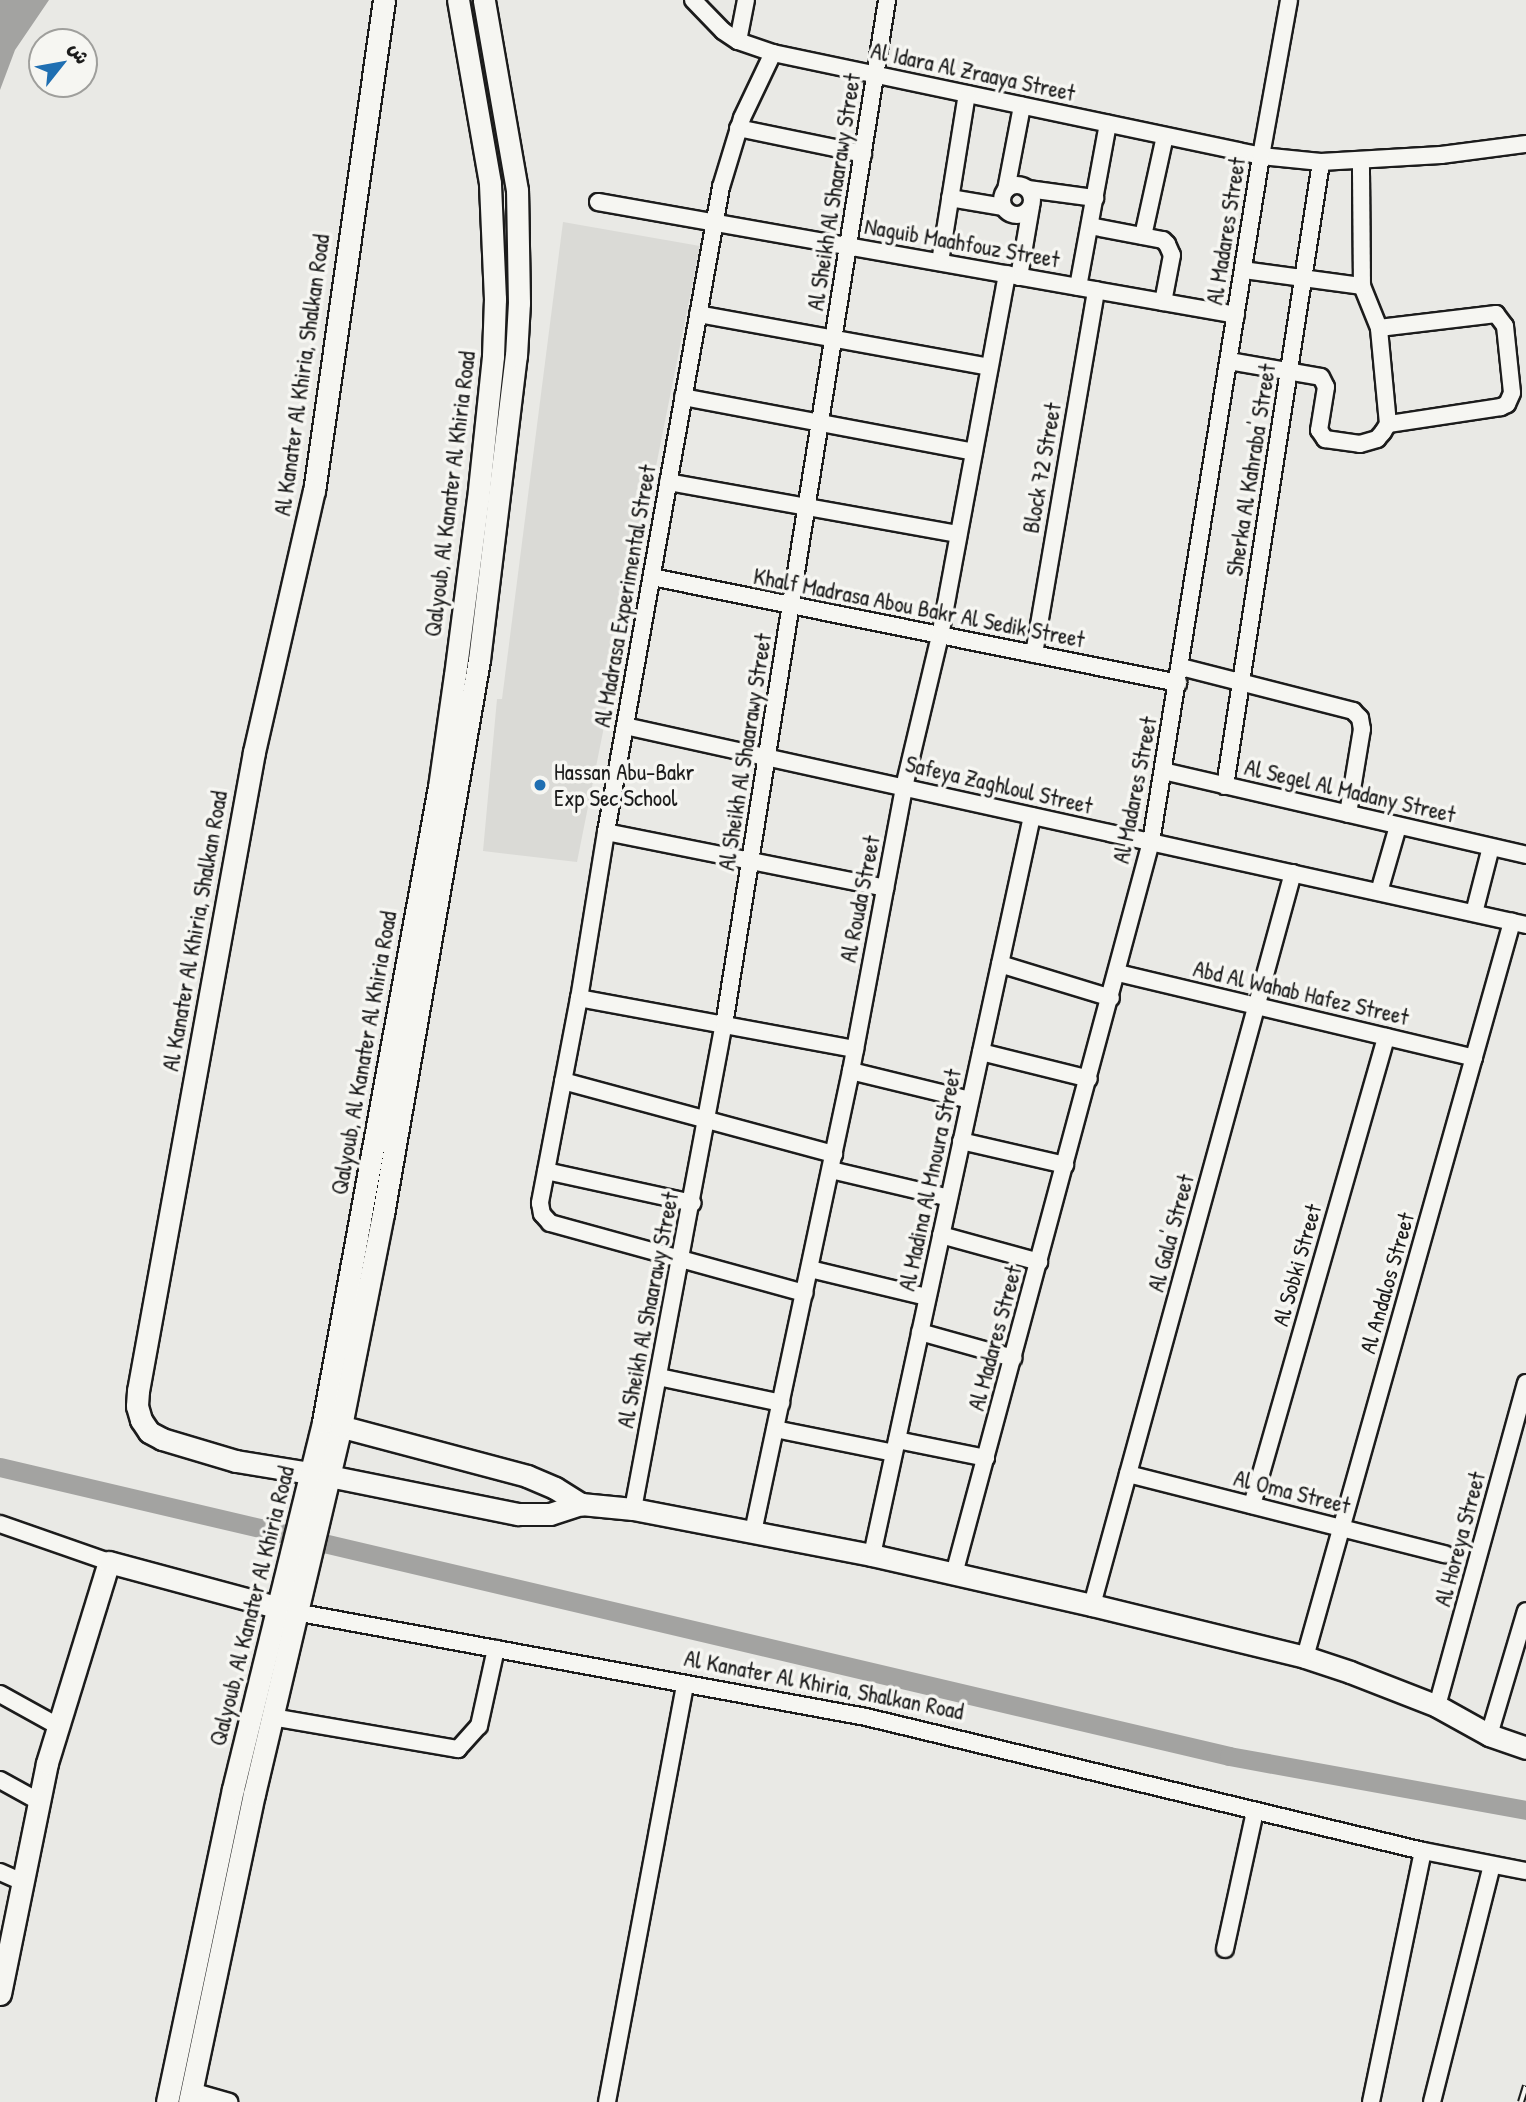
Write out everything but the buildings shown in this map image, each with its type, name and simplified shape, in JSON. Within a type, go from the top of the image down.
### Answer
[{"type":"street","name":"Al Kanater Al Khiria, Shalkan Road","points":[[384,0],[314,490],[254,752],[137,1406],[141,1420],[149,1432],[162,1439],[236,1461],[517,1514],[550,1514],[581,1504],[633,1510],[872,1555],[1092,1605],[1305,1657],[1437,1706],[1489,1735],[1526,1748]]},
{"type":"street","name":"Qalyoub, Al Kanater Al Khiria Road","points":[[458,0],[485,146],[494,241],[493,356],[478,499],[465,676]]},
{"type":"street","name":"Qalyoub, Al Kanater Al Khiria Road","points":[[167,2102],[233,1789],[286,1610],[383,1214],[465,676],[500,500],[516,356],[519,241],[517,190],[484,0]]},
{"type":"street","name":"Al Idara Al Zraaya Street","points":[[693,0],[716,25],[738,41],[773,53],[1261,156],[1321,162],[1441,155],[1526,144]]},
{"type":"street","points":[[738,41],[746,0]]},
{"type":"street","name":"Al Sheikh Al Shaarawy Street","points":[[633,1510],[724,1025],[887,0]]},
{"type":"street","name":"Al Madares Street","points":[[954,1574],[1152,842],[1261,156],[1289,0]]},
{"type":"street","points":[[467,47],[492,44]]},
{"type":"street","name":"Al Madrasa Experimental Street","points":[[773,53],[738,128],[721,187],[540,1209],[550,1223],[805,1293]]},
{"type":"street","points":[[940,262],[967,94]]},
{"type":"street","points":[[1003,206],[1022,106]]},
{"type":"street","points":[[1078,287],[1108,124]]},
{"type":"street","points":[[738,128],[863,154]]},
{"type":"street","points":[[1143,236],[1165,136]]},
{"type":"street","points":[[1229,362],[1318,375],[1324,380],[1326,387],[1319,430],[1325,439],[1369,443],[1383,432],[1388,424],[1379,328],[1362,286],[1361,160]]},
{"type":"street","name":"Sherka Al Kahraba' Street","points":[[1225,786],[1321,162]]},
{"type":"street","points":[[1006,190],[1017,185],[1028,190],[1095,198]]},
{"type":"street","points":[[950,198],[1003,206],[1017,216],[1031,207],[1028,190]]},
{"type":"street","name":"Naguib Maahfouz Street","points":[[598,202],[1236,315]]},
{"type":"street","name":"Al Rouda Street","points":[[753,1532],[851,1071],[904,787],[940,636],[989,367],[1031,207]]},
{"type":"street","points":[[1090,226],[1163,240],[1171,249],[1172,255],[1163,302]]},
{"type":"street","points":[[1243,270],[1362,286]]},
{"type":"street","name":"Block 72 Street","points":[[1034,654],[1096,290]]},
{"type":"street","points":[[698,314],[989,367]]},
{"type":"street","points":[[1379,328],[1496,314],[1505,326],[1512,393],[1507,404],[1501,407],[1388,424]]},
{"type":"street","points":[[684,397],[974,452]]},
{"type":"street","points":[[668,482],[958,534]]},
{"type":"street","points":[[478,499],[500,500]]},
{"type":"street","name":"Khalf Madrasa Abou Bakr Al Sedik Street","points":[[652,577],[1034,654],[1241,682],[1353,711],[1360,718],[1363,729],[1348,814]]},
{"type":"street","name":"Safeya Zaghloul Street","points":[[625,726],[1519,923]]},
{"type":"street","name":"Al Segel Al Madany Street","points":[[1163,771],[1526,855]]},
{"type":"street","name":"Al Madina Al Mnoura Street","points":[[872,1555],[1032,816]]},
{"type":"street","points":[[1379,892],[1398,826]]},
{"type":"street","points":[[606,832],[886,888]]},
{"type":"street","points":[[1474,913],[1490,847]]},
{"type":"street","name":"Al Gala' Street","points":[[1092,1605],[1293,873]]},
{"type":"street","name":"Al Andalos Street","points":[[1305,1657],[1474,1058],[1519,923]]},
{"type":"street","points":[[1000,964],[1111,998]]},
{"type":"street","name":"Abd Al Wahab Hafez Street","points":[[1118,973],[1474,1058]]},
{"type":"street","points":[[579,998],[855,1049]]},
{"type":"street","name":"Al Sobki Street","points":[[1252,1505],[1386,1037]]},
{"type":"street","points":[[981,1052],[1089,1079]]},
{"type":"street","points":[[851,1071],[970,1100]]},
{"type":"street","points":[[563,1081],[708,1120],[949,1198]]},
{"type":"street","points":[[961,1142],[1065,1165]]},
{"type":"street","points":[[546,1171],[692,1203]]},
{"type":"street","points":[[941,1235],[1039,1262]]},
{"type":"street","points":[[810,1269],[927,1297]]},
{"type":"street","points":[[920,1332],[1013,1357]]},
{"type":"street","points":[[659,1377],[781,1404]]},
{"type":"street","name":"Al Horeya Street","points":[[1437,1706],[1526,1383]]},
{"type":"street","name":"Al Kanater Al Khiria, Shalkan Road","points":[[332,1424],[527,1476],[555,1488],[581,1504]]},
{"type":"street","points":[[775,1429],[986,1458]]},
{"type":"street","name":"Al Oma Street","points":[[1128,1474],[1445,1554]]},
{"type":"street","points":[[0,1524],[109,1562],[58,1726],[38,1801],[0,1994]]},
{"type":"street","name":"Al Kanater Al Khiria, Shalkan Road","points":[[109,1562],[286,1610],[866,1717],[1423,1851],[1526,1871]]},
{"type":"street","name":"Qalyoub, Al Kanater Al Khiria Road","points":[[190,2097],[272,1717],[286,1610]]},
{"type":"street","points":[[1489,1735],[1526,1611]]},
{"type":"street","points":[[272,1717],[458,1749],[479,1726],[496,1649]]},
{"type":"street","points":[[607,2102],[685,1684]]},
{"type":"street","points":[[0,1694],[58,1726]]},
{"type":"street","points":[[0,1780],[38,1801]]},
{"type":"street","points":[[1225,1949],[1255,1811]]},
{"type":"street","points":[[1371,2102],[1423,1851]]},
{"type":"street","points":[[1432,2102],[1492,1865]]},
{"type":"street","points":[[0,1872],[22,1882]]},
{"type":"street","points":[[190,2097],[229,2102]]},
{"type":"shaded area","points":[[0,0],[49,0],[15,50],[0,90]]},
{"type":"shaded area","points":[[563,222],[700,246],[577,862],[483,851],[497,699],[502,699]]},
{"type":"waterway","points":[[0,1467],[1229,1756],[1526,1810]]},
{"type":"railway","points":[[1521,2102],[1526,2086]]},
{"type":"place","name":"Hassan Abu-Bakr Exp Sec School","points":[[540,785]]}]
